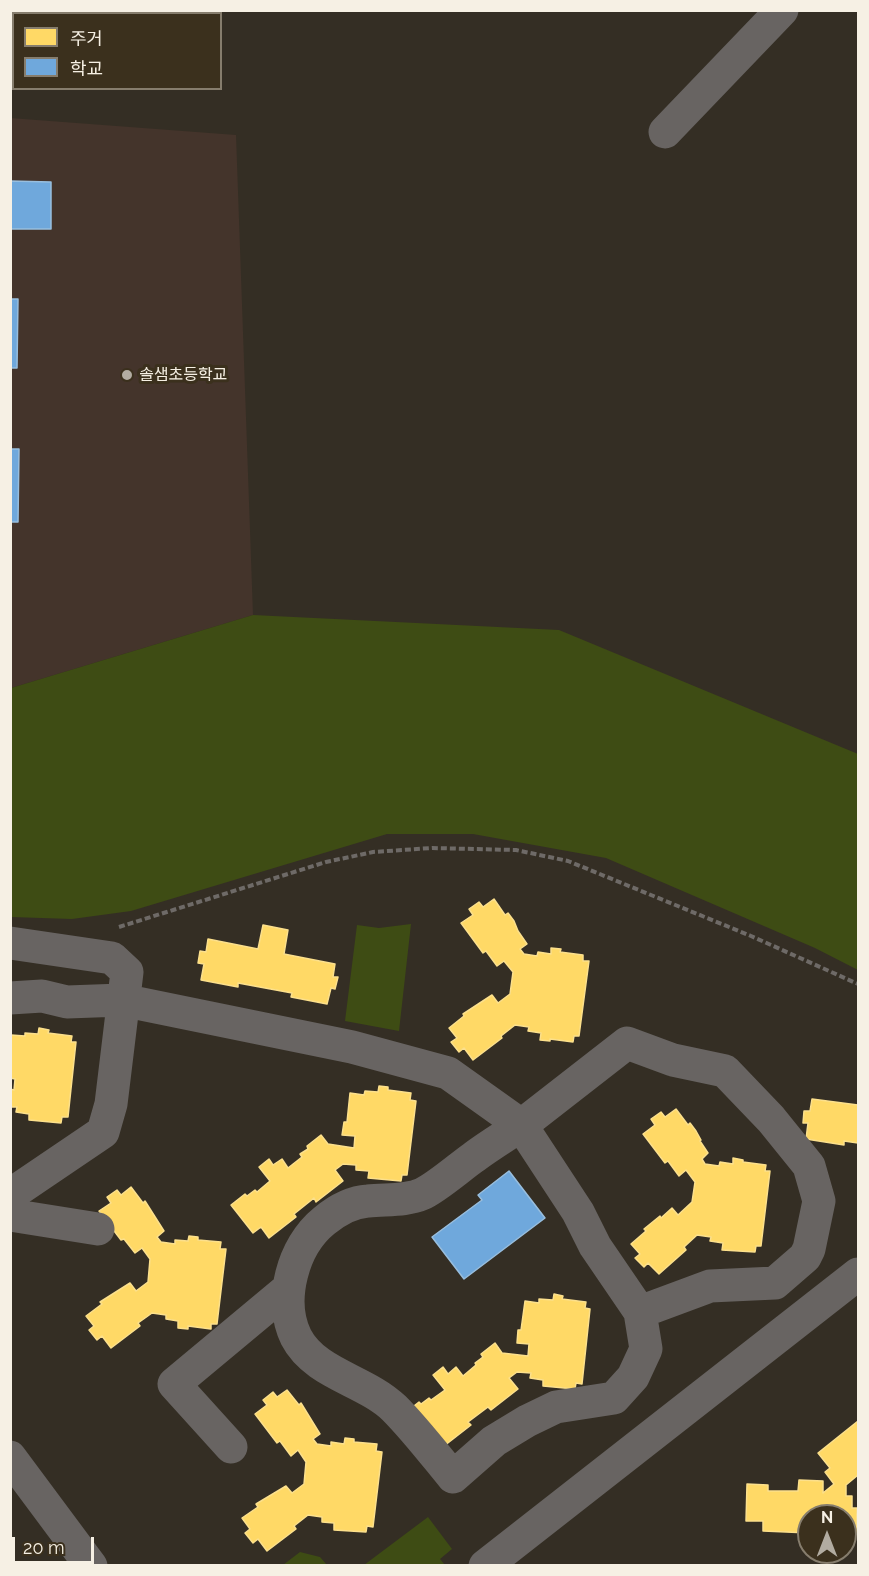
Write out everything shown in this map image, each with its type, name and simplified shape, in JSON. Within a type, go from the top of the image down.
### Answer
[{"type":"street","points":[[665,132],[782,10]]},
{"type":"street","points":[[10,943],[112,958],[127,972],[111,1104],[104,1132],[10,1195]]},
{"type":"street","points":[[10,998],[42,996],[67,1002],[122,1000],[352,1047],[448,1073],[521,1125],[578,1212],[608,1266],[640,1312],[646,1349],[633,1377],[614,1398],[556,1407],[527,1421],[494,1441],[453,1477],[393,1407],[358,1383],[331,1370],[310,1354],[296,1337],[289,1317],[288,1289],[304,1242],[323,1221],[343,1208],[366,1201],[394,1200],[423,1194],[521,1125],[627,1043],[673,1060],[725,1071],[771,1119],[809,1166],[819,1201],[809,1249],[805,1257],[775,1283],[710,1286],[640,1312]]},
{"type":"street","points":[[10,1215],[98,1229]]},
{"type":"street","points":[[485,1566],[858,1274]]},
{"type":"street","points":[[231,1447],[174,1384],[288,1289]]},
{"type":"street","points":[[10,1457],[91,1566]]},
{"type":"path","points":[[117,927],[128,926],[326,862],[374,852],[432,848],[516,850],[568,861],[751,936],[858,984]]},
{"type":"shaded area","name":"솔샘초등학교","points":[[10,118],[236,135],[253,615],[11,688]]},
{"type":"green space","points":[[253,615],[559,630],[858,754],[858,970],[815,948],[606,858],[473,834],[387,834],[131,911],[72,919],[11,917],[11,688]]},
{"type":"green space","points":[[411,924],[399,1031],[345,1021],[357,925],[379,928]]},
{"type":"green space","points":[[428,1517],[452,1549],[440,1559],[445,1565],[364,1565]]},
{"type":"green space","points":[[300,1552],[320,1557],[327,1565],[283,1565]]},
{"type":"building: 주거","points":[[494,899],[505,915],[508,913],[514,921],[527,944],[520,949],[524,954],[537,956],[538,952],[551,954],[551,948],[561,949],[560,952],[583,955],[583,961],[589,961],[579,1036],[574,1036],[573,1042],[540,1040],[541,1033],[528,1031],[529,1027],[515,1025],[473,1060],[464,1048],[459,1052],[451,1042],[457,1038],[449,1028],[464,1016],[463,1014],[492,995],[498,1003],[510,994],[513,972],[504,961],[497,966],[486,951],[483,953],[461,923],[473,915],[469,909],[479,902],[483,907]]},
{"type":"building: 주거","points":[[263,925],[288,930],[284,954],[335,964],[333,977],[338,977],[335,989],[331,988],[327,1004],[291,997],[292,993],[238,983],[238,987],[201,980],[204,964],[198,963],[200,951],[206,952],[208,939],[258,949]]},
{"type":"building: 주거","points":[[39,1028],[49,1030],[48,1033],[72,1036],[71,1042],[76,1042],[68,1117],[62,1117],[61,1123],[29,1120],[29,1114],[16,1112],[17,1107],[10,1107],[10,1089],[14,1090],[15,1079],[10,1078],[11,1035],[38,1034]]},
{"type":"building: 주거","points":[[379,1086],[388,1087],[388,1090],[411,1093],[410,1100],[416,1101],[407,1175],[402,1175],[401,1181],[368,1178],[369,1171],[356,1170],[356,1165],[343,1164],[335,1170],[343,1181],[316,1202],[314,1198],[294,1214],[296,1217],[269,1238],[261,1227],[253,1233],[231,1205],[245,1194],[247,1196],[255,1190],[257,1192],[270,1181],[259,1167],[269,1159],[273,1165],[282,1159],[288,1168],[302,1157],[300,1154],[308,1149],[307,1146],[321,1135],[328,1144],[354,1148],[355,1136],[342,1135],[344,1122],[347,1122],[350,1093],[364,1095],[365,1091],[378,1092]]},
{"type":"building: 주거","points":[[812,1099],[858,1105],[858,1143],[844,1141],[844,1145],[806,1139],[808,1123],[803,1123],[804,1111],[810,1111]]},
{"type":"building: 주거","points":[[676,1109],[688,1125],[690,1123],[696,1131],[708,1153],[702,1159],[705,1164],[719,1166],[720,1162],[733,1164],[733,1158],[743,1160],[743,1162],[766,1165],[765,1171],[770,1171],[761,1246],[756,1246],[755,1252],[722,1250],[723,1243],[710,1241],[711,1237],[697,1235],[684,1247],[686,1250],[659,1274],[648,1263],[644,1267],[635,1258],[640,1254],[631,1244],[660,1216],[661,1218],[672,1208],[678,1215],[692,1202],[695,1182],[686,1170],[679,1176],[668,1161],[665,1163],[643,1134],[655,1125],[651,1119],[661,1112],[665,1117]]},
{"type":"building: 주거","points":[[131,1187],[143,1203],[145,1201],[164,1231],[157,1237],[161,1242],[175,1244],[175,1240],[188,1241],[189,1236],[198,1237],[198,1240],[221,1242],[220,1249],[226,1249],[217,1324],[211,1324],[211,1329],[188,1326],[188,1329],[178,1328],[178,1321],[166,1319],[166,1315],[152,1313],[138,1323],[140,1326],[111,1348],[102,1336],[97,1340],[89,1330],[94,1326],[86,1316],[102,1304],[100,1302],[130,1283],[136,1291],[148,1282],[150,1259],[142,1248],[135,1253],[124,1239],[121,1240],[99,1211],[111,1203],[107,1197],[117,1190],[121,1195]]},
{"type":"building: 주거","points":[[554,1294],[563,1296],[562,1299],[586,1302],[585,1308],[590,1309],[582,1384],[576,1383],[575,1389],[543,1386],[543,1380],[530,1378],[531,1373],[517,1372],[509,1378],[518,1389],[491,1410],[488,1407],[468,1422],[471,1425],[444,1446],[405,1413],[419,1402],[421,1404],[429,1398],[431,1400],[445,1390],[433,1375],[443,1367],[448,1374],[456,1367],[463,1376],[483,1357],[481,1354],[495,1343],[502,1353],[528,1356],[529,1344],[517,1343],[525,1301],[539,1303],[539,1299],[553,1300]]},
{"type":"building: 주거","points":[[287,1390],[299,1405],[301,1403],[320,1434],[313,1439],[317,1444],[331,1446],[331,1442],[344,1444],[345,1438],[354,1439],[354,1442],[377,1444],[376,1451],[382,1452],[373,1527],[367,1526],[366,1532],[334,1530],[334,1523],[322,1522],[322,1517],[308,1515],[294,1526],[296,1529],[267,1551],[258,1539],[253,1543],[245,1533],[250,1529],[242,1518],[258,1507],[256,1504],[286,1486],[292,1493],[304,1484],[306,1462],[298,1450],[291,1456],[280,1441],[277,1443],[255,1414],[267,1405],[263,1400],[273,1392],[277,1397]]},
{"type":"building: 주거","points":[[858,1421],[858,1475],[846,1485],[846,1496],[852,1496],[852,1504],[797,1504],[797,1532],[763,1531],[763,1521],[746,1521],[747,1484],[768,1485],[768,1491],[798,1491],[799,1480],[823,1481],[823,1493],[834,1484],[825,1472],[830,1468],[818,1453]]},
{"type":"building: 학교","points":[[10,181],[51,182],[51,229],[10,229]]},
{"type":"building: 학교","points":[[10,299],[18,299],[17,368],[10,368]]},
{"type":"building: 학교","points":[[10,449],[19,449],[18,522],[10,522]]},
{"type":"building: 학교","points":[[509,1171],[545,1218],[464,1279],[432,1237],[482,1200],[478,1195]]},
{"type":"place","name":"솔샘초등학교","points":[[127,375]]}]
